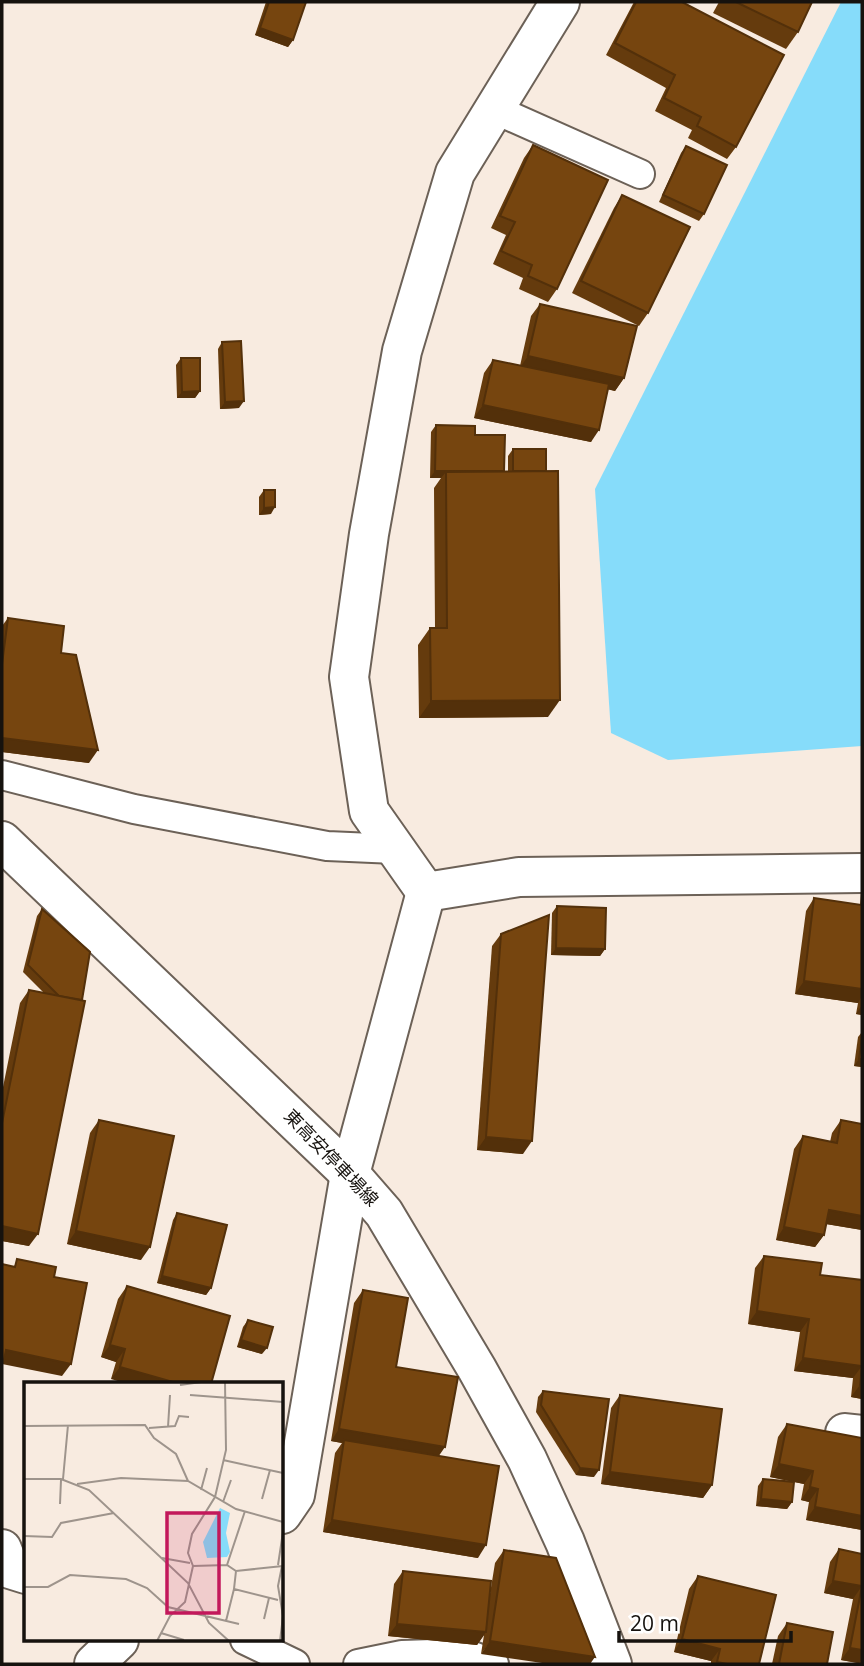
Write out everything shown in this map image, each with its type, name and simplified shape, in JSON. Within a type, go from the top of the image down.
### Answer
[{"type":"street","points":[[426,892],[369,810],[349,677],[369,534],[402,351],[456,173],[560,2]]},
{"type":"street","name":"東高安停車場線","points":[[2,841],[350,1174],[384,1213],[527,1459],[565,1542],[612,1664]]},
{"type":"street","points":[[426,892],[519,877],[862,873]]},
{"type":"street","points":[[284,1511],[295,1495],[350,1174],[426,892]]},
{"type":"street","points":[[2,1549],[10,1569],[24,1573]]},
{"type":"street","points":[[94,1664],[116,1642]]},
{"type":"lane","points":[[494,109],[640,174]]},
{"type":"lane","points":[[2,775],[134,809],[327,846],[395,849]]},
{"type":"lane","points":[[249,1642],[295,1664]]},
{"type":"lane","points":[[358,1664],[402,1655],[465,1653],[494,1664]]},
{"type":"water","points":[[841,2],[862,2],[862,746],[668,760],[611,733],[595,489]]},
{"type":"building","points":[[269,2],[306,2],[293,40],[260,28]]},
{"type":"building","points":[[636,2],[682,2],[784,55],[736,147],[697,126],[701,117],[664,98],[675,75],[615,43]]},
{"type":"building","points":[[736,2],[812,2],[798,32]]},
{"type":"building","points":[[533,145],[608,180],[557,289],[528,276],[532,265],[501,251],[515,222],[500,216]]},
{"type":"building","points":[[686,146],[727,165],[704,214],[663,195]]},
{"type":"building","points":[[622,195],[690,227],[648,313],[581,281]]},
{"type":"building","points":[[540,304],[637,326],[624,378],[528,356]]},
{"type":"building","points":[[241,341],[244,401],[225,402],[222,342]]},
{"type":"building","points":[[181,358],[200,358],[200,391],[182,392]]},
{"type":"building","points":[[493,360],[609,384],[599,430],[483,405]]},
{"type":"building","points":[[436,425],[475,426],[475,435],[505,435],[504,471],[435,471]]},
{"type":"building","points":[[513,449],[546,449],[546,471],[513,471]]},
{"type":"building","points":[[558,471],[560,700],[431,701],[430,628],[447,628],[446,472]]},
{"type":"building","points":[[264,490],[275,490],[275,507],[264,508]]},
{"type":"building","points":[[8,618],[64,626],[61,653],[76,655],[98,750],[2,738],[2,664]]},
{"type":"building","points":[[814,898],[862,905],[862,989],[804,981]]},
{"type":"building","points":[[557,906],[606,908],[605,949],[556,948]]},
{"type":"building","points":[[42,909],[90,952],[82,1000],[59,996],[28,965]]},
{"type":"building","points":[[549,915],[532,1141],[486,1137],[501,934]]},
{"type":"building","points":[[29,990],[85,1001],[38,1234],[2,1226],[2,1123]]},
{"type":"building","points":[[862,1037],[862,1059],[859,1059]]},
{"type":"building","points":[[99,1120],[174,1136],[150,1247],[76,1231]]},
{"type":"building","points":[[841,1120],[862,1124],[862,1216],[829,1210],[824,1235],[784,1227],[803,1136],[837,1143]]},
{"type":"building","points":[[177,1213],[227,1225],[211,1288],[162,1276]]},
{"type":"building","points":[[764,1256],[822,1263],[820,1275],[862,1280],[862,1366],[803,1358],[809,1319],[757,1311]]},
{"type":"building","points":[[17,1259],[56,1267],[54,1277],[87,1283],[71,1364],[6,1350],[4,1360],[2,1359],[2,1264],[15,1267]]},
{"type":"building","points":[[127,1286],[230,1316],[212,1382],[173,1382],[120,1367],[125,1349],[110,1345]]},
{"type":"building","points":[[363,1290],[408,1298],[396,1367],[458,1377],[445,1447],[339,1429]]},
{"type":"building","points":[[248,1320],[273,1327],[267,1348],[241,1340]]},
{"type":"building","points":[[543,1391],[609,1399],[599,1470],[580,1468],[541,1405]]},
{"type":"building","points":[[620,1395],[722,1409],[712,1485],[610,1472]]},
{"type":"building","points":[[787,1424],[862,1438],[862,1516],[815,1507],[818,1489],[810,1487],[813,1471],[779,1464]]},
{"type":"building","points":[[344,1440],[499,1466],[486,1545],[332,1520]]},
{"type":"building","points":[[763,1479],[794,1482],[792,1502],[761,1499]]},
{"type":"building","points":[[839,1549],[862,1554],[862,1586],[833,1581]]},
{"type":"building","points":[[504,1550],[556,1558],[595,1657],[490,1641]]},
{"type":"building","points":[[403,1571],[491,1581],[486,1632],[397,1624]]},
{"type":"building","points":[[698,1576],[776,1595],[759,1664],[717,1662],[720,1649],[682,1639]]},
{"type":"building","points":[[862,1586],[862,1650],[850,1648]]},
{"type":"building","points":[[787,1623],[833,1632],[827,1664],[779,1664]]}]
